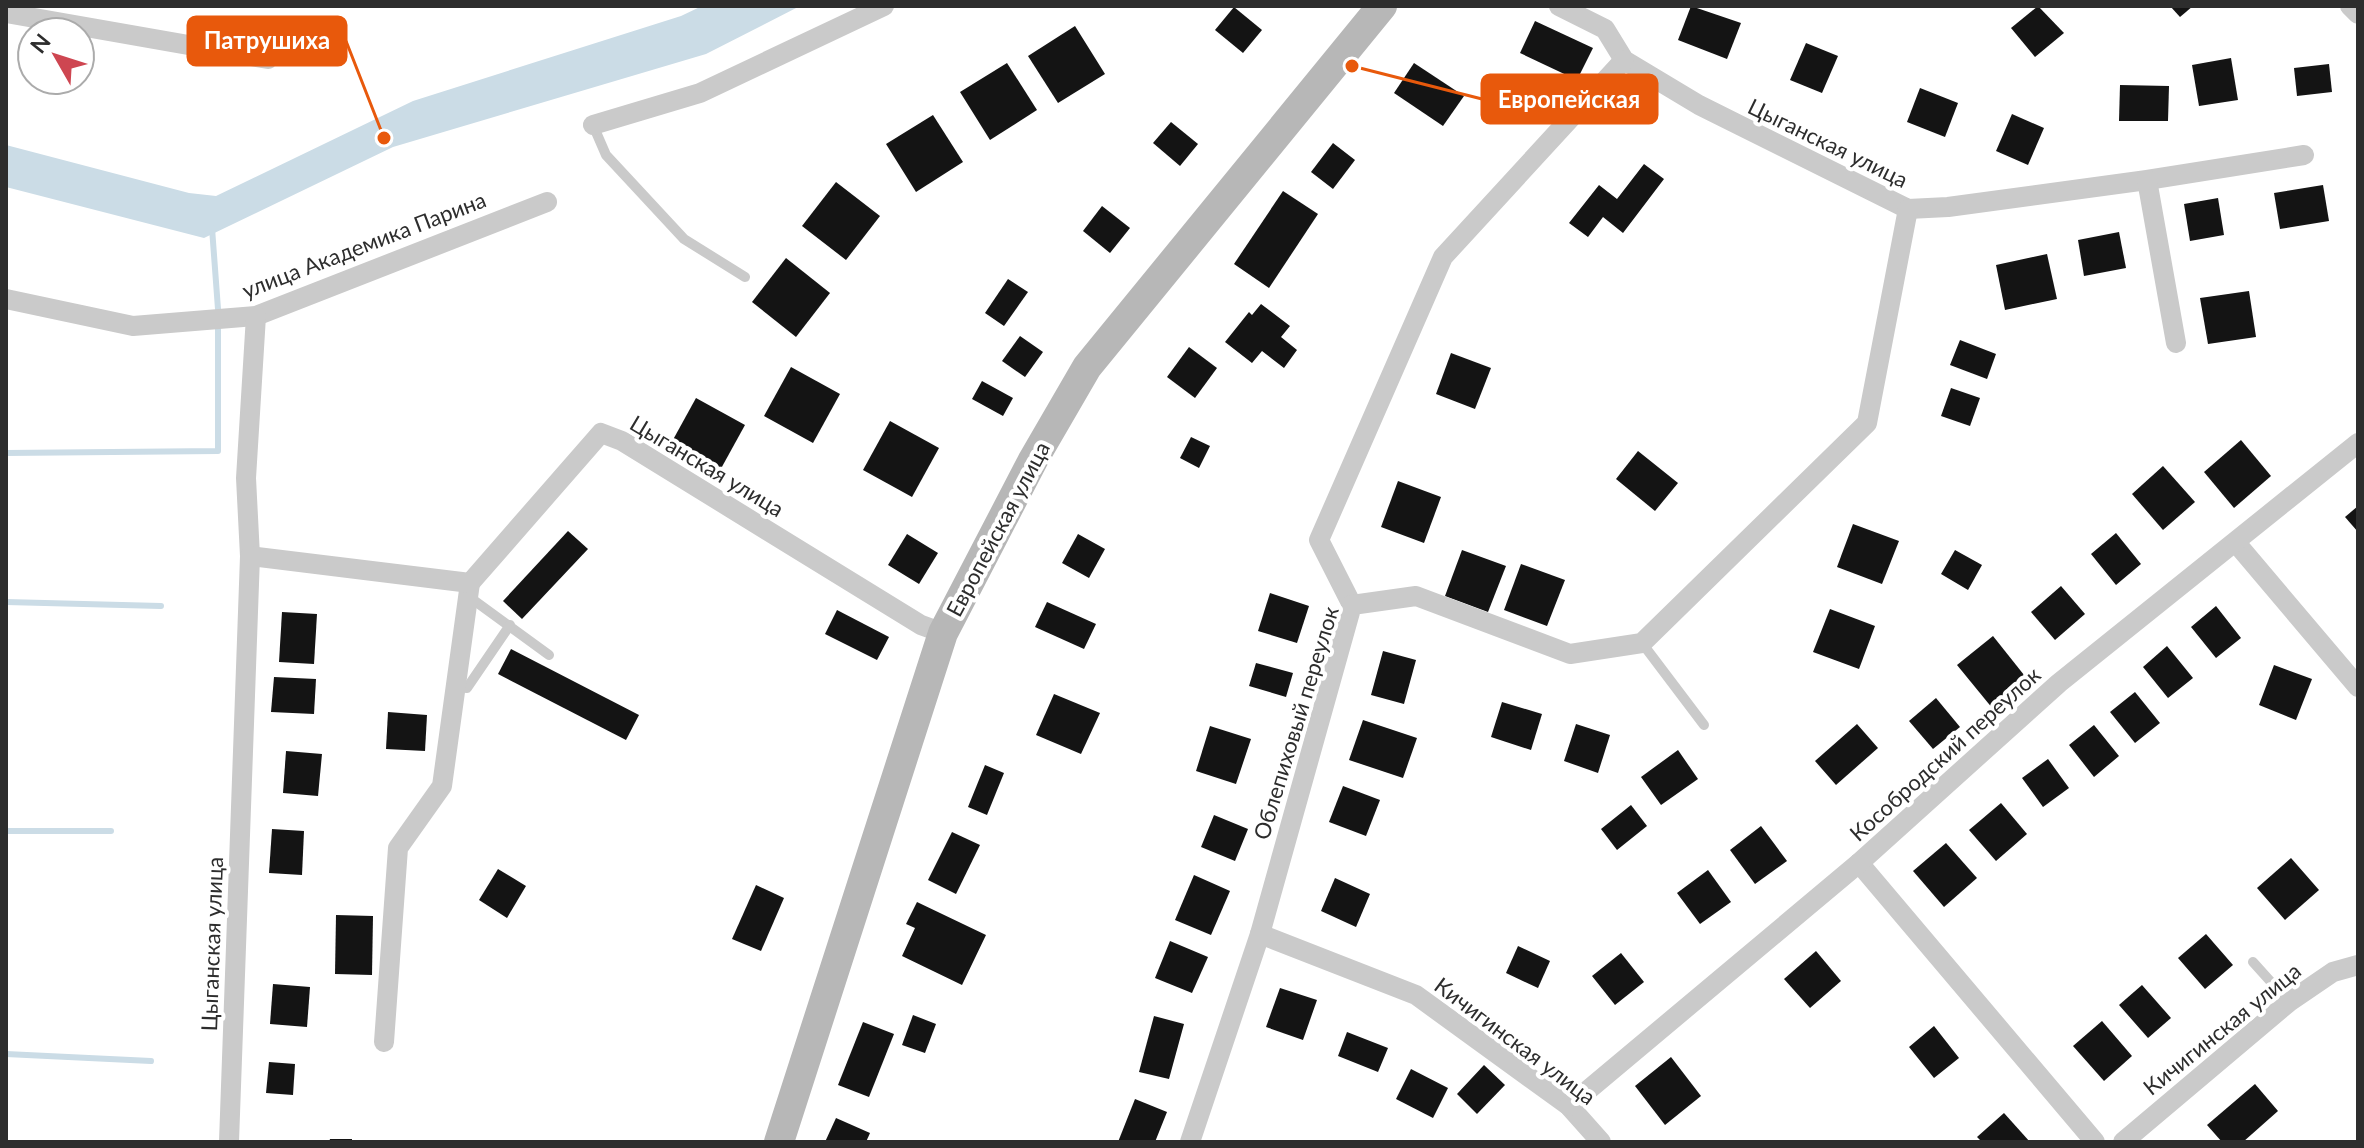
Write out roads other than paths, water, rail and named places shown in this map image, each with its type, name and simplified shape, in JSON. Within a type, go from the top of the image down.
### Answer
[{"type":"street","points":[[593,125],[700,93],[884,6]]},
{"type":"street","name":"Европейская улица","points":[[779,1142],[943,633],[1033,460],[1087,367],[1382,6]]},
{"type":"street","name":"Цыганская улица","points":[[1559,6],[1605,29],[1624,60],[1699,105],[1908,209],[1948,207],[2147,180],[2304,155]]},
{"type":"street","points":[[2350,6],[2358,14]]},
{"type":"street","points":[[6,13],[268,59]]},
{"type":"street","points":[[1352,605],[1319,540],[1443,257],[1624,60]]},
{"type":"street","points":[[2147,180],[2176,343]]},
{"type":"street","name":"улица Академика Парина","points":[[6,299],[133,326],[256,316],[547,202]]},
{"type":"street","points":[[1642,643],[1867,423],[1908,209]]},
{"type":"street","name":"Цыганская улица","points":[[229,1142],[250,556],[246,478],[256,316]]},
{"type":"street","name":"Цыганская улица","points":[[469,589],[601,433],[622,441],[921,625],[943,633]]},
{"type":"street","name":"Кособродский переулок","points":[[1569,1106],[1859,863],[2059,683],[2237,544],[2358,443]]},
{"type":"street","points":[[2237,544],[2358,687]]},
{"type":"street","points":[[250,556],[469,589],[442,786],[398,848],[384,1042]]},
{"type":"street","name":"Облепиховый переулок","points":[[1190,1142],[1260,934],[1352,605],[1416,596],[1570,654],[1642,643]]},
{"type":"street","points":[[1859,863],[2095,1142]]},
{"type":"street","name":"Кичигинская улица","points":[[1260,934],[1416,995],[1569,1106],[1601,1142]]},
{"type":"street","name":"Кичигинская улица","points":[[2123,1142],[2289,1002],[2333,972],[2358,965]]},
{"type":"lane","points":[[593,125],[606,155],[684,239],[745,277]]},
{"type":"lane","points":[[469,589],[549,655]]},
{"type":"lane","points":[[456,686],[467,688],[510,625]]},
{"type":"lane","points":[[1642,643],[1704,725]]},
{"type":"lane","points":[[2253,962],[2289,1002]]},
{"type":"waterway","points":[[6,453],[218,451],[218,309],[212,228]]},
{"type":"waterway","points":[[6,602],[161,606]]},
{"type":"waterway","points":[[6,831],[111,831]]},
{"type":"waterway","points":[[6,1054],[151,1061]]},
{"type":"place","name":"Европейская","points":[[1352,66]]},
{"type":"place","name":"Патрушиха","points":[[384,138]]}]
